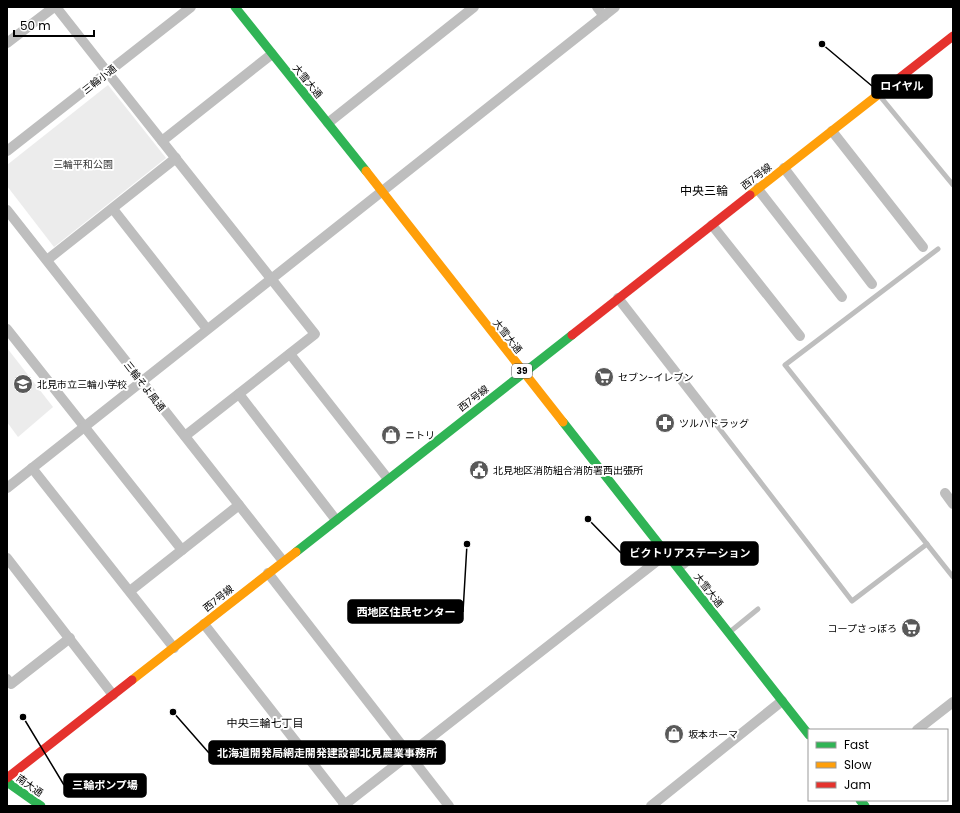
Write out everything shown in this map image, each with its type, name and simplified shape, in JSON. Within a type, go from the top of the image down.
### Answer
[{"type":"main road","name":"大雪大通","points":[[235,7],[382,191],[808,734]]},
{"type":"main road","name":"西7号線","points":[[7,778],[712,225],[757,188],[953,36]]},
{"type":"main road","name":"南大通","points":[[7,782],[41,806]]},
{"type":"street","points":[[7,43],[55,7],[315,334],[185,436]]},
{"type":"street","name":"三輪小通","points":[[7,151],[191,7]]},
{"type":"street","points":[[328,123],[474,7]]},
{"type":"street","points":[[597,7],[604,16]]},
{"type":"street","points":[[7,488],[270,278],[615,7]]},
{"type":"street","points":[[162,141],[272,54]]},
{"type":"street","points":[[832,131],[923,247]]},
{"type":"street","points":[[47,260],[176,158]]},
{"type":"street","points":[[784,168],[872,284]]},
{"type":"street","points":[[757,188],[842,297]]},
{"type":"street","points":[[113,209],[207,329]]},
{"type":"street","name":"三輪そよ風通","points":[[7,210],[283,561]]},
{"type":"street","points":[[712,225],[800,336]]},
{"type":"street","points":[[618,298],[712,419]]},
{"type":"street","points":[[7,329],[83,427],[182,550]]},
{"type":"street","points":[[290,354],[388,479]]},
{"type":"street","points":[[239,394],[336,520]]},
{"type":"street","points":[[32,468],[174,648]]},
{"type":"street","points":[[945,493],[953,504]]},
{"type":"street","points":[[130,591],[239,505]]},
{"type":"street","points":[[204,624],[345,806],[409,754],[666,554]]},
{"type":"street","points":[[7,558],[114,695]]},
{"type":"street","points":[[268,573],[449,806]]},
{"type":"street","points":[[7,679],[10,684],[70,638]]},
{"type":"street","points":[[651,806],[782,701]]},
{"type":"street","points":[[918,729],[953,702]]},
{"type":"lane","points":[[879,94],[953,185]]},
{"type":"lane","points":[[938,249],[785,365],[953,577]]},
{"type":"lane","points":[[712,419],[852,600],[927,544]]},
{"type":"lane","points":[[679,570],[709,547]]},
{"type":"lane","points":[[729,633],[758,609]]},
{"type":"green space","name":"三輪平和公園","points":[[108,85],[166,158],[54,247],[7,186],[7,165]]},
{"type":"green space","points":[[7,348],[53,407],[18,437],[7,422]]},
{"type":"traffic: fast","points":[[235,7],[366,171]]},
{"type":"traffic: fast","points":[[296,552],[572,335]]},
{"type":"traffic: fast","points":[[563,422],[808,734]]},
{"type":"traffic: fast","points":[[7,782],[41,806]]},
{"type":"traffic: fast","points":[[861,801],[865,806]]},
{"type":"traffic: slow","points":[[750,195],[879,94]]},
{"type":"traffic: slow","points":[[366,171],[563,422]]},
{"type":"traffic: slow","points":[[132,680],[296,552]]},
{"type":"traffic: jam","points":[[879,94],[953,36]]},
{"type":"traffic: jam","points":[[572,335],[750,195]]},
{"type":"traffic: jam","points":[[7,778],[132,680]]},
{"type":"place","name":"ロイヤル","points":[[822,44]]},
{"type":"place","name":"セブン-イレブン","points":[[604,377]]},
{"type":"place","name":"北見市立三輪小学校","points":[[23,384]]},
{"type":"place","name":"ツルハドラッグ","points":[[665,423]]},
{"type":"place","name":"ニトリ","points":[[391,435]]},
{"type":"place","name":"北見地区消防組合消防署西出張所","points":[[479,470]]},
{"type":"place","name":"ビクトリアステーション","points":[[588,519]]},
{"type":"place","name":"西地区住民センター","points":[[467,544]]},
{"type":"place","name":"コープさっぽろ","points":[[911,628]]},
{"type":"place","name":"北海道開発局網走開発建設部北見農業事務所","points":[[173,712]]},
{"type":"place","name":"三輪ポンプ場","points":[[23,717]]},
{"type":"place","name":"坂本ホーマ","points":[[674,734]]},
{"type":"district","name":"中央三輪","points":[[704,191]]},
{"type":"district","name":"中央三輪七丁目","points":[[265,723]]}]
